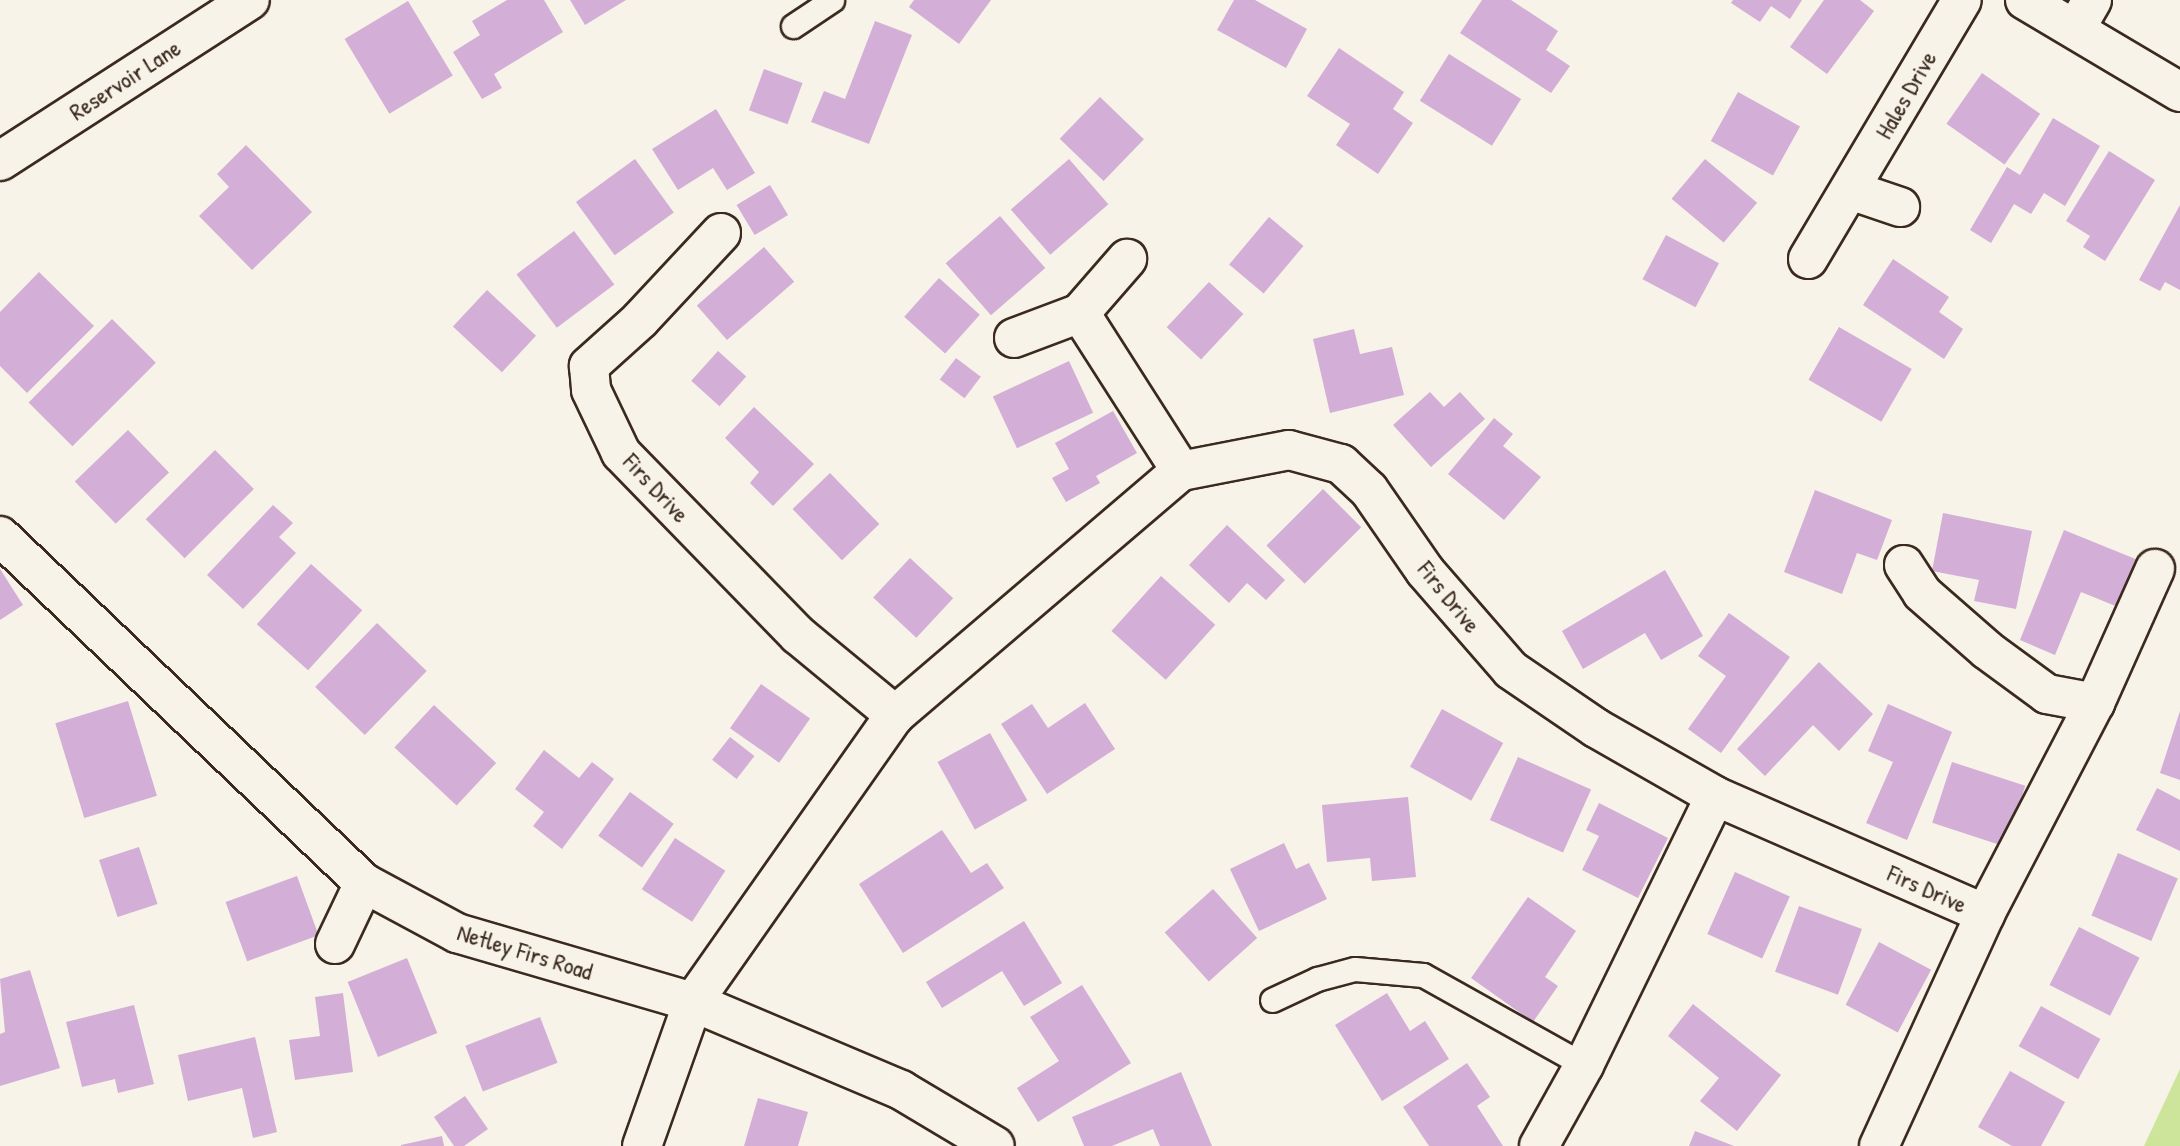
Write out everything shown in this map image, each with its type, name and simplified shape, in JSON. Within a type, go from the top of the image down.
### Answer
[{"type":"street","name":"Reservoir Lane","points":[[0,161],[250,0]]},
{"type":"street","name":"Hales Drive","points":[[1808,259],[1962,0]]},
{"type":"street","points":[[2025,0],[2084,14],[2180,92]]},
{"type":"street","points":[[1850,190],[1900,207]]},
{"type":"street","name":"Firs Drive","points":[[721,233],[640,320],[589,366],[591,390],[621,453],[798,635],[895,715]]},
{"type":"street","points":[[1014,338],[1080,313],[1128,259]]},
{"type":"street","points":[[1080,313],[1181,471]]},
{"type":"street","name":"Firs Drive","points":[[642,1146],[693,1002],[895,715],[1181,471],[1289,450],[1340,464],[1369,490],[1425,571],[1511,670],[1596,728],[1715,796],[1985,914]]},
{"type":"street","name":"Netley Firs Road","points":[[0,536],[364,883],[457,933],[693,1002],[901,1090],[995,1146]]},
{"type":"street","points":[[1904,565],[1932,601],[2047,694],[2095,703]]},
{"type":"street","name":"Firs Drive","points":[[1879,1146],[1985,914],[2095,703],[2155,569]]},
{"type":"street","points":[[1539,1146],[1584,1065],[1715,796]]},
{"type":"street","points":[[335,944],[364,883]]},
{"type":"lane","points":[[793,26],[832,0]]},
{"type":"lane","points":[[1272,1000],[1317,979],[1355,969],[1423,975],[1584,1065]]},
{"type":"green space","points":[[2180,1069],[2180,1146],[2144,1146]]},
{"type":"building","points":[[507,0],[544,0],[563,32],[494,74],[502,88],[482,99],[453,52],[480,35],[472,21]]},
{"type":"building","points":[[570,0],[626,0],[585,25]]},
{"type":"building","points":[[914,0],[991,0],[959,44],[909,7]]},
{"type":"building","points":[[1234,0],[1255,0],[1307,29],[1286,68],[1217,30]]},
{"type":"building","points":[[1482,0],[1511,0],[1558,31],[1546,50],[1570,66],[1551,93],[1460,33]]},
{"type":"building","points":[[1733,0],[1802,0],[1790,19],[1771,6],[1760,22],[1731,3]]},
{"type":"building","points":[[1824,0],[1860,0],[1874,11],[1827,74],[1790,47]]},
{"type":"building","points":[[408,1],[453,76],[389,114],[345,39]]},
{"type":"building","points":[[875,21],[912,35],[869,144],[811,122],[824,91],[845,99]]},
{"type":"building","points":[[1339,48],[1404,92],[1393,109],[1413,123],[1378,174],[1336,145],[1350,124],[1307,96]]},
{"type":"building","points":[[1449,54],[1521,99],[1492,146],[1420,101]]},
{"type":"building","points":[[764,69],[803,83],[787,124],[749,110]]},
{"type":"building","points":[[1982,73],[2040,114],[2005,165],[1946,124]]},
{"type":"building","points":[[1738,92],[1800,126],[1773,175],[1711,141]]},
{"type":"building","points":[[1100,97],[1144,139],[1104,181],[1060,139]]},
{"type":"building","points":[[716,109],[755,173],[727,190],[713,168],[678,190],[652,149]]},
{"type":"building","points":[[2053,118],[2100,146],[2065,206],[2044,193],[2031,214],[2014,204],[1991,243],[1970,230],[2007,167],[2020,175]]},
{"type":"building","points":[[246,145],[312,212],[252,270],[199,216],[229,187],[217,174]]},
{"type":"building","points":[[2109,151],[2155,180],[2105,261],[2083,247],[2090,236],[2066,221]]},
{"type":"building","points":[[635,159],[674,212],[615,255],[576,202]]},
{"type":"building","points":[[1069,159],[1108,204],[1050,255],[1011,210]]},
{"type":"building","points":[[1705,159],[1757,203],[1724,243],[1672,199]]},
{"type":"building","points":[[770,185],[788,215],[755,235],[737,205]]},
{"type":"building","points":[[2180,205],[2180,290],[2165,282],[2160,291],[2139,280]]},
{"type":"building","points":[[1000,216],[1045,268],[991,315],[946,263]]},
{"type":"building","points":[[1269,217],[1303,246],[1264,293],[1229,264]]},
{"type":"building","points":[[574,231],[614,285],[557,328],[516,274]]},
{"type":"building","points":[[1666,235],[1719,263],[1696,307],[1643,279]]},
{"type":"building","points":[[764,247],[794,282],[727,340],[697,305]]},
{"type":"building","points":[[1893,259],[1949,297],[1939,312],[1963,329],[1944,359],[1863,305]]},
{"type":"building","points":[[39,272],[94,326],[27,393],[0,366],[0,312]]},
{"type":"building","points":[[939,278],[980,315],[945,353],[904,317]]},
{"type":"building","points":[[1209,282],[1243,314],[1201,359],[1167,327]]},
{"type":"building","points":[[487,290],[536,336],[502,372],[453,327]]},
{"type":"building","points":[[112,319],[156,363],[72,446],[29,402]]},
{"type":"building","points":[[1839,327],[1912,369],[1881,422],[1808,380]]},
{"type":"building","points":[[1354,329],[1360,354],[1392,347],[1404,395],[1330,413],[1313,339]]},
{"type":"building","points":[[718,351],[746,376],[719,406],[691,381]]},
{"type":"building","points":[[956,358],[981,377],[965,398],[940,380]]},
{"type":"building","points":[[1069,361],[1093,413],[1017,448],[993,396]]},
{"type":"building","points":[[1430,392],[1444,407],[1460,392],[1485,419],[1431,467],[1393,425]]},
{"type":"building","points":[[754,407],[814,464],[773,506],[750,483],[759,472],[725,438]]},
{"type":"building","points":[[1113,411],[1137,453],[1096,476],[1100,483],[1066,502],[1052,478],[1069,469],[1055,443]]},
{"type":"building","points":[[1494,418],[1513,434],[1503,446],[1541,477],[1504,520],[1448,474]]},
{"type":"building","points":[[128,430],[169,472],[116,524],[75,481]]},
{"type":"building","points":[[215,450],[254,489],[185,558],[146,519]]},
{"type":"building","points":[[830,473],[879,524],[842,560],[793,509]]},
{"type":"building","points":[[1323,489],[1361,527],[1305,584],[1266,546]]},
{"type":"building","points":[[1815,490],[1892,520],[1877,560],[1857,553],[1842,594],[1784,572]]},
{"type":"building","points":[[273,505],[293,523],[279,537],[296,553],[243,609],[207,575]]},
{"type":"building","points":[[1943,513],[2032,531],[2016,609],[1974,601],[1979,580],[1932,571]]},
{"type":"building","points":[[1227,525],[1285,580],[1266,600],[1247,583],[1229,603],[1189,565]]},
{"type":"building","points":[[2064,530],[2138,560],[2118,607],[2081,592],[2055,655],[2020,640]]},
{"type":"building","points":[[910,558],[953,598],[916,638],[873,597]]},
{"type":"building","points":[[311,564],[362,610],[308,670],[257,624]]},
{"type":"building","points":[[0,569],[23,605],[0,620]]},
{"type":"building","points":[[1665,570],[1703,636],[1661,660],[1645,633],[1583,669],[1562,631]]},
{"type":"building","points":[[1161,576],[1215,625],[1166,680],[1111,631]]},
{"type":"building","points":[[1729,613],[1790,657],[1721,753],[1688,729],[1726,676],[1698,656]]},
{"type":"building","points":[[377,623],[427,671],[365,735],[315,687]]},
{"type":"building","points":[[1819,662],[1873,714],[1839,751],[1813,725],[1765,776],[1737,749]]},
{"type":"building","points":[[761,684],[810,718],[779,763],[730,728]]},
{"type":"building","points":[[128,701],[157,796],[84,818],[55,723]]},
{"type":"building","points":[[1085,703],[1115,749],[1047,794],[1001,724],[1032,704],[1048,728]]},
{"type":"building","points":[[1888,704],[1952,732],[1907,840],[1866,823],[1893,762],[1868,751]]},
{"type":"building","points":[[434,705],[496,763],[457,805],[394,747]]},
{"type":"building","points":[[1442,709],[1503,743],[1471,801],[1410,767]]},
{"type":"building","points":[[2180,711],[2180,780],[2160,773]]},
{"type":"building","points":[[990,733],[1027,800],[975,829],[938,762]]},
{"type":"building","points":[[730,737],[754,756],[737,779],[712,760]]},
{"type":"building","points":[[544,750],[579,778],[592,762],[614,779],[562,849],[533,826],[544,812],[515,789]]},
{"type":"building","points":[[1518,757],[1591,790],[1563,853],[1490,820]]},
{"type":"building","points":[[1952,762],[2025,786],[2005,847],[1932,823]]},
{"type":"building","points":[[2157,788],[2180,800],[2180,851],[2136,830]]},
{"type":"building","points":[[630,792],[674,824],[642,867],[598,836]]},
{"type":"building","points":[[1408,797],[1416,877],[1372,881],[1370,858],[1327,862],[1322,805]]},
{"type":"building","points":[[1599,803],[1668,838],[1638,898],[1582,870],[1599,836],[1586,830]]},
{"type":"building","points":[[942,830],[971,873],[987,863],[1004,888],[903,953],[859,884]]},
{"type":"building","points":[[675,838],[725,871],[692,922],[642,889]]},
{"type":"building","points":[[1284,843],[1296,869],[1309,863],[1327,899],[1259,931],[1230,869]]},
{"type":"building","points":[[139,847],[158,904],[118,917],[99,860]]},
{"type":"building","points":[[2118,853],[2178,878],[2151,941],[2091,916]]},
{"type":"building","points":[[1735,872],[1790,896],[1762,959],[1707,934]]},
{"type":"building","points":[[297,876],[319,935],[247,961],[226,902]]},
{"type":"building","points":[[1213,889],[1257,938],[1209,982],[1165,932]]},
{"type":"building","points":[[1528,897],[1576,931],[1545,977],[1558,986],[1533,1022],[1471,978]]},
{"type":"building","points":[[1799,906],[1862,929],[1838,995],[1775,972]]},
{"type":"building","points":[[1024,921],[1062,983],[1024,1006],[1002,971],[942,1008],[926,982]]},
{"type":"building","points":[[2079,927],[2140,958],[2110,1016],[2049,985]]},
{"type":"building","points":[[1879,942],[1931,970],[1898,1032],[1846,1005]]},
{"type":"building","points":[[407,958],[437,1033],[378,1057],[348,982]]},
{"type":"building","points":[[30,970],[60,1068],[0,1086],[0,1034],[5,1032],[0,979]]},
{"type":"building","points":[[1082,985],[1131,1063],[1038,1122],[1017,1088],[1059,1061],[1030,1017]]},
{"type":"building","points":[[343,993],[353,1072],[295,1080],[289,1040],[320,1036],[315,997]]},
{"type":"building","points":[[1387,993],[1410,1031],[1425,1021],[1449,1059],[1382,1101],[1335,1025]]},
{"type":"building","points":[[1693,1004],[1781,1075],[1737,1131],[1700,1101],[1719,1078],[1668,1036]]},
{"type":"building","points":[[134,1005],[154,1084],[118,1093],[115,1079],[82,1087],[66,1022]]},
{"type":"building","points":[[2041,1006],[2100,1039],[2078,1079],[2019,1046]]},
{"type":"building","points":[[540,1017],[558,1063],[483,1091],[465,1046]]},
{"type":"building","points":[[255,1037],[277,1132],[253,1138],[242,1088],[188,1101],[178,1055]]},
{"type":"building","points":[[1467,1063],[1490,1097],[1477,1106],[1503,1146],[1429,1146],[1403,1107]]},
{"type":"building","points":[[2010,1071],[2065,1102],[2041,1146],[2012,1146],[1978,1127]]},
{"type":"building","points":[[1181,1072],[1212,1146],[1160,1146],[1153,1129],[1112,1146],[1084,1146],[1072,1117]]},
{"type":"building","points":[[465,1096],[488,1129],[464,1146],[454,1146],[434,1117]]},
{"type":"building","points":[[758,1098],[808,1112],[798,1146],[744,1146]]},
{"type":"building","points":[[1695,1131],[1734,1146],[1689,1146]]},
{"type":"building","points":[[442,1136],[444,1146],[401,1146],[401,1145]]}]
